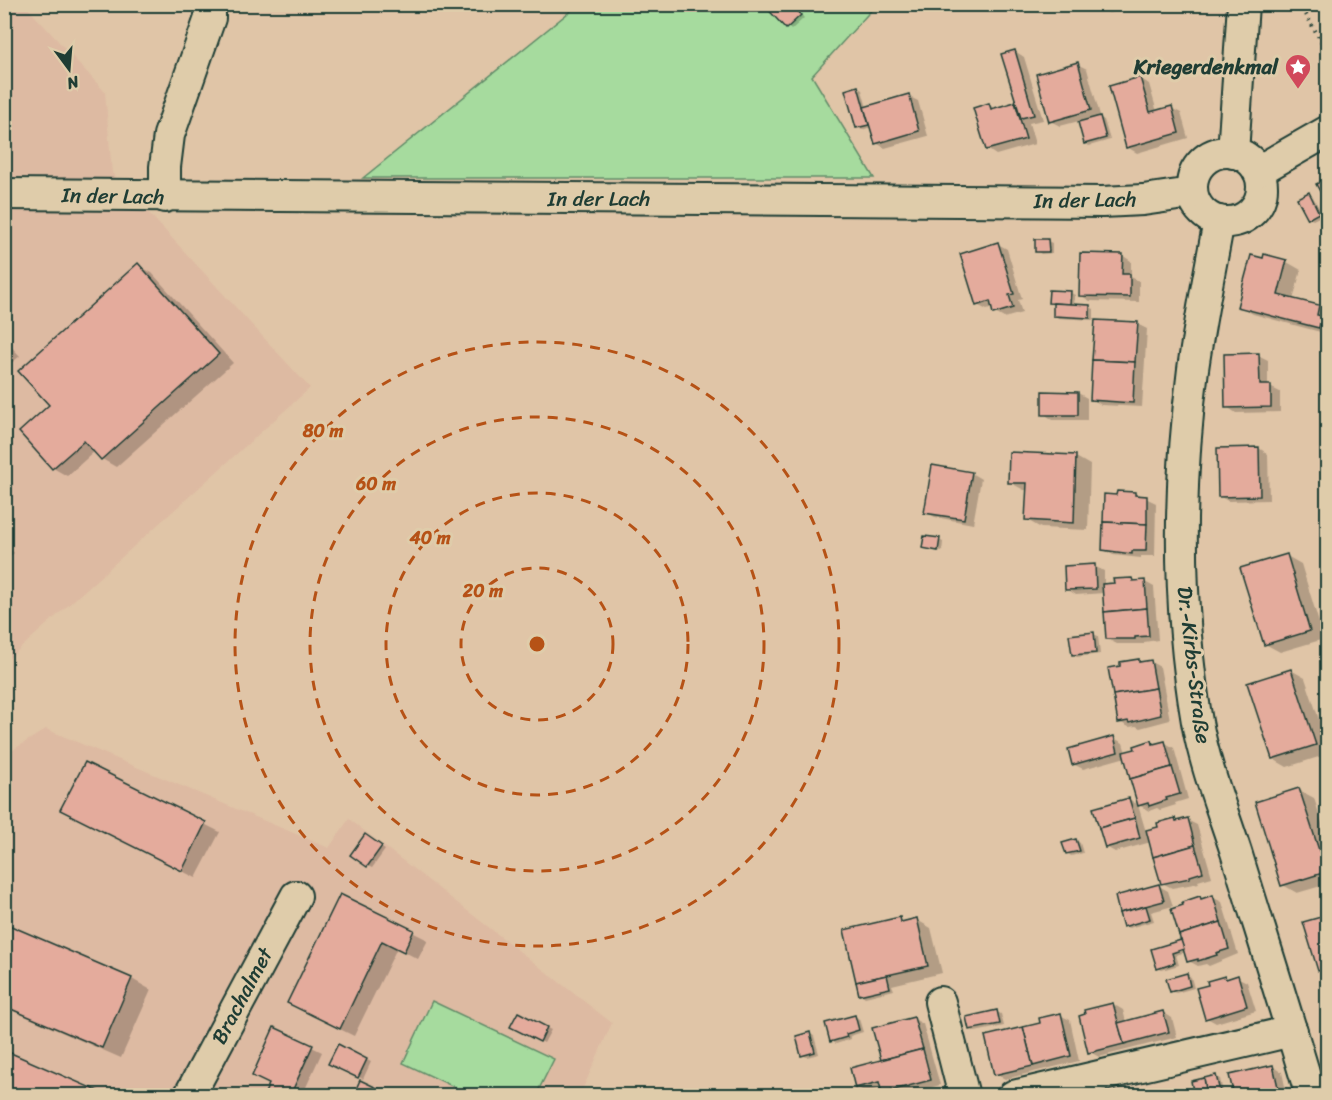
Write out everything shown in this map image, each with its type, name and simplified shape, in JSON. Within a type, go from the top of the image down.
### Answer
[{"type":"street","points":[[165,197],[165,167],[169,135],[210,18],[210,4]]},
{"type":"street","points":[[1233,153],[1243,4]]},
{"type":"street","points":[[1258,171],[1328,131]]},
{"type":"street","points":[[1233,153],[1245,157],[1258,171],[1261,190],[1254,208],[1239,220],[1219,221],[1204,214],[1195,201],[1192,193],[1194,177],[1202,163],[1216,154],[1233,153]]},
{"type":"street","name":"In der Lach","points":[[4,194],[165,197],[1102,202],[1143,200],[1192,193]]},
{"type":"street","name":"Dr.-Kirbs-Straße","points":[[1219,221],[1194,367],[1187,425],[1182,510],[1182,583],[1187,647],[1197,723],[1212,782],[1311,1095]]},
{"type":"street","name":"Brachalmet","points":[[189,1095],[296,896]]},
{"type":"street","points":[[940,1002],[964,1095]]},
{"type":"street","points":[[1013,1095],[1292,1031]]},
{"type":"path","points":[[1300,4],[1328,53]]},
{"type":"shaded area","points":[[24,4],[105,92],[112,173],[310,388],[5,662],[4,5]]},
{"type":"shaded area","points":[[46,729],[329,848],[349,819],[612,1023],[580,1095],[5,1096],[5,755]]},
{"type":"green space","points":[[578,5],[876,5],[812,76],[874,178],[363,178]]},
{"type":"green space","points":[[432,1001],[554,1059],[536,1095],[471,1095],[403,1063]]},
{"type":"building","points":[[763,4],[791,4],[801,15],[786,29]]},
{"type":"building","points":[[1015,50],[1034,115],[1021,118],[1001,54]]},
{"type":"building","points":[[1078,62],[1091,110],[1049,122],[1036,74]]},
{"type":"building","points":[[1140,77],[1150,112],[1172,106],[1179,133],[1126,148],[1109,86]]},
{"type":"building","points":[[858,86],[869,125],[856,128],[845,90]]},
{"type":"building","points":[[909,94],[919,131],[875,144],[864,107]]},
{"type":"building","points":[[1015,102],[1026,139],[986,150],[973,108],[989,103],[991,109]]},
{"type":"building","points":[[1100,116],[1106,138],[1084,144],[1078,122]]},
{"type":"building","points":[[1328,178],[1328,206],[1316,184]]},
{"type":"building","points":[[1309,192],[1319,213],[1308,219],[1297,198]]},
{"type":"building","points":[[1035,239],[1048,239],[1049,252],[1035,252]]},
{"type":"building","points":[[998,242],[1014,294],[1009,295],[1013,308],[993,314],[990,301],[976,306],[960,254]]},
{"type":"building","points":[[1080,253],[1123,254],[1122,274],[1130,274],[1130,297],[1079,296]]},
{"type":"building","points":[[1264,254],[1287,260],[1278,295],[1319,305],[1317,315],[1322,316],[1319,328],[1237,307],[1251,255],[1263,258]]},
{"type":"building","points":[[138,263],[219,354],[101,460],[84,441],[52,469],[19,432],[49,405],[18,371]]},
{"type":"building","points":[[1049,290],[1071,291],[1070,304],[1048,303]]},
{"type":"building","points":[[1053,303],[1090,305],[1090,318],[1053,316]]},
{"type":"building","points":[[1095,320],[1138,322],[1135,362],[1092,360]]},
{"type":"building","points":[[1259,353],[1260,385],[1271,385],[1271,407],[1225,408],[1224,354]]},
{"type":"building","points":[[1092,360],[1135,362],[1133,403],[1090,400]]},
{"type":"building","points":[[1042,391],[1078,392],[1078,415],[1042,415]]},
{"type":"building","points":[[1259,447],[1260,496],[1218,497],[1217,448]]},
{"type":"building","points":[[1009,452],[1076,455],[1074,523],[1025,520],[1027,483],[1008,483]]},
{"type":"building","points":[[932,465],[972,472],[964,519],[924,513]]},
{"type":"building","points":[[1117,491],[1135,492],[1135,495],[1147,496],[1147,524],[1103,522],[1104,494],[1116,495]]},
{"type":"building","points":[[1103,522],[1147,524],[1146,551],[1132,551],[1132,554],[1102,550]]},
{"type":"building","points":[[924,536],[940,538],[938,551],[922,548]]},
{"type":"building","points":[[1287,554],[1310,631],[1264,645],[1240,568]]},
{"type":"building","points":[[1095,564],[1096,589],[1065,590],[1064,566]]},
{"type":"building","points":[[1132,578],[1133,581],[1145,580],[1147,608],[1104,612],[1102,584],[1114,583],[1113,579]]},
{"type":"building","points":[[1147,608],[1149,636],[1135,637],[1135,639],[1106,639],[1104,612]]},
{"type":"building","points":[[1094,632],[1096,653],[1072,655],[1069,635]]},
{"type":"building","points":[[1139,659],[1139,662],[1151,660],[1156,688],[1113,695],[1108,668],[1120,666],[1120,662]]},
{"type":"building","points":[[1291,669],[1316,745],[1272,759],[1247,683]]},
{"type":"building","points":[[1156,688],[1161,715],[1129,723],[1128,721],[1118,723],[1113,695]]},
{"type":"building","points":[[1114,736],[1118,752],[1072,765],[1068,749]]},
{"type":"building","points":[[1152,740],[1153,744],[1165,741],[1172,767],[1130,779],[1123,752],[1135,749],[1134,746]]},
{"type":"building","points":[[85,762],[206,822],[182,871],[60,810]]},
{"type":"building","points":[[1172,767],[1180,794],[1149,806],[1148,803],[1138,806],[1130,779]]},
{"type":"building","points":[[1299,788],[1326,872],[1281,886],[1255,802]]},
{"type":"building","points":[[1129,798],[1135,818],[1099,828],[1093,808]]},
{"type":"building","points":[[1135,818],[1140,838],[1105,848],[1099,828]]},
{"type":"building","points":[[1175,818],[1176,821],[1188,818],[1195,845],[1153,857],[1146,830],[1158,827],[1157,823]]},
{"type":"building","points":[[365,834],[382,846],[367,867],[350,855]]},
{"type":"building","points":[[1076,839],[1080,851],[1066,854],[1062,843]]},
{"type":"building","points":[[1195,845],[1203,872],[1190,876],[1190,878],[1161,884],[1153,857]]},
{"type":"building","points":[[1159,884],[1164,901],[1119,913],[1115,896]]},
{"type":"building","points":[[340,894],[414,930],[404,952],[382,941],[340,1029],[287,1003]]},
{"type":"building","points":[[1213,895],[1221,922],[1179,935],[1171,909],[1183,905],[1182,902],[1200,896],[1201,899]]},
{"type":"building","points":[[1146,906],[1150,919],[1123,927],[1119,913]]},
{"type":"building","points":[[1328,915],[1328,969],[1318,971],[1303,922]]},
{"type":"building","points":[[900,917],[901,922],[917,918],[928,966],[856,982],[844,930]]},
{"type":"building","points":[[1221,922],[1229,949],[1198,961],[1198,959],[1187,962],[1179,935]]},
{"type":"building","points":[[4,923],[132,978],[102,1048],[4,1006]]},
{"type":"building","points":[[1181,940],[1184,949],[1172,953],[1175,963],[1157,969],[1151,949]]},
{"type":"building","points":[[1187,973],[1190,986],[1170,992],[1166,979]]},
{"type":"building","points":[[887,975],[890,988],[859,995],[856,982]]},
{"type":"building","points":[[1238,975],[1247,1006],[1205,1019],[1196,988],[1208,985],[1207,981]]},
{"type":"building","points":[[1113,1003],[1124,1044],[1088,1053],[1079,1016],[1085,1014],[1084,1010]]},
{"type":"building","points":[[997,1010],[1000,1024],[969,1030],[966,1017]]},
{"type":"building","points":[[1163,1011],[1169,1032],[1124,1044],[1118,1023]]},
{"type":"building","points":[[518,1012],[547,1027],[540,1042],[510,1027]]},
{"type":"building","points":[[1061,1013],[1071,1056],[1033,1066],[1023,1027],[1040,1023],[1039,1018]]},
{"type":"building","points":[[855,1015],[859,1030],[846,1034],[847,1037],[830,1042],[825,1023]]},
{"type":"building","points":[[914,1017],[923,1049],[881,1060],[872,1028]]},
{"type":"building","points":[[274,1027],[313,1045],[290,1096],[270,1096],[265,1093],[269,1084],[252,1076]]},
{"type":"building","points":[[1023,1027],[1033,1066],[994,1075],[985,1036]]},
{"type":"building","points":[[810,1032],[815,1052],[801,1056],[796,1036]]},
{"type":"building","points":[[338,1044],[367,1059],[358,1078],[328,1064]]},
{"type":"building","points":[[923,1049],[931,1080],[882,1093],[879,1082],[855,1088],[850,1068]]},
{"type":"building","points":[[4,1050],[105,1094],[104,1096],[4,1096]]},
{"type":"building","points":[[1273,1065],[1280,1096],[1234,1096],[1229,1075]]},
{"type":"building","points":[[1216,1075],[1221,1096],[1207,1096],[1204,1078]]},
{"type":"building","points":[[1204,1078],[1207,1096],[1194,1096],[1191,1081]]},
{"type":"building","points":[[360,1080],[394,1096],[353,1096]]},
{"type":"place","name":"Kriegerdenkmal","points":[[1298,90]]}]
